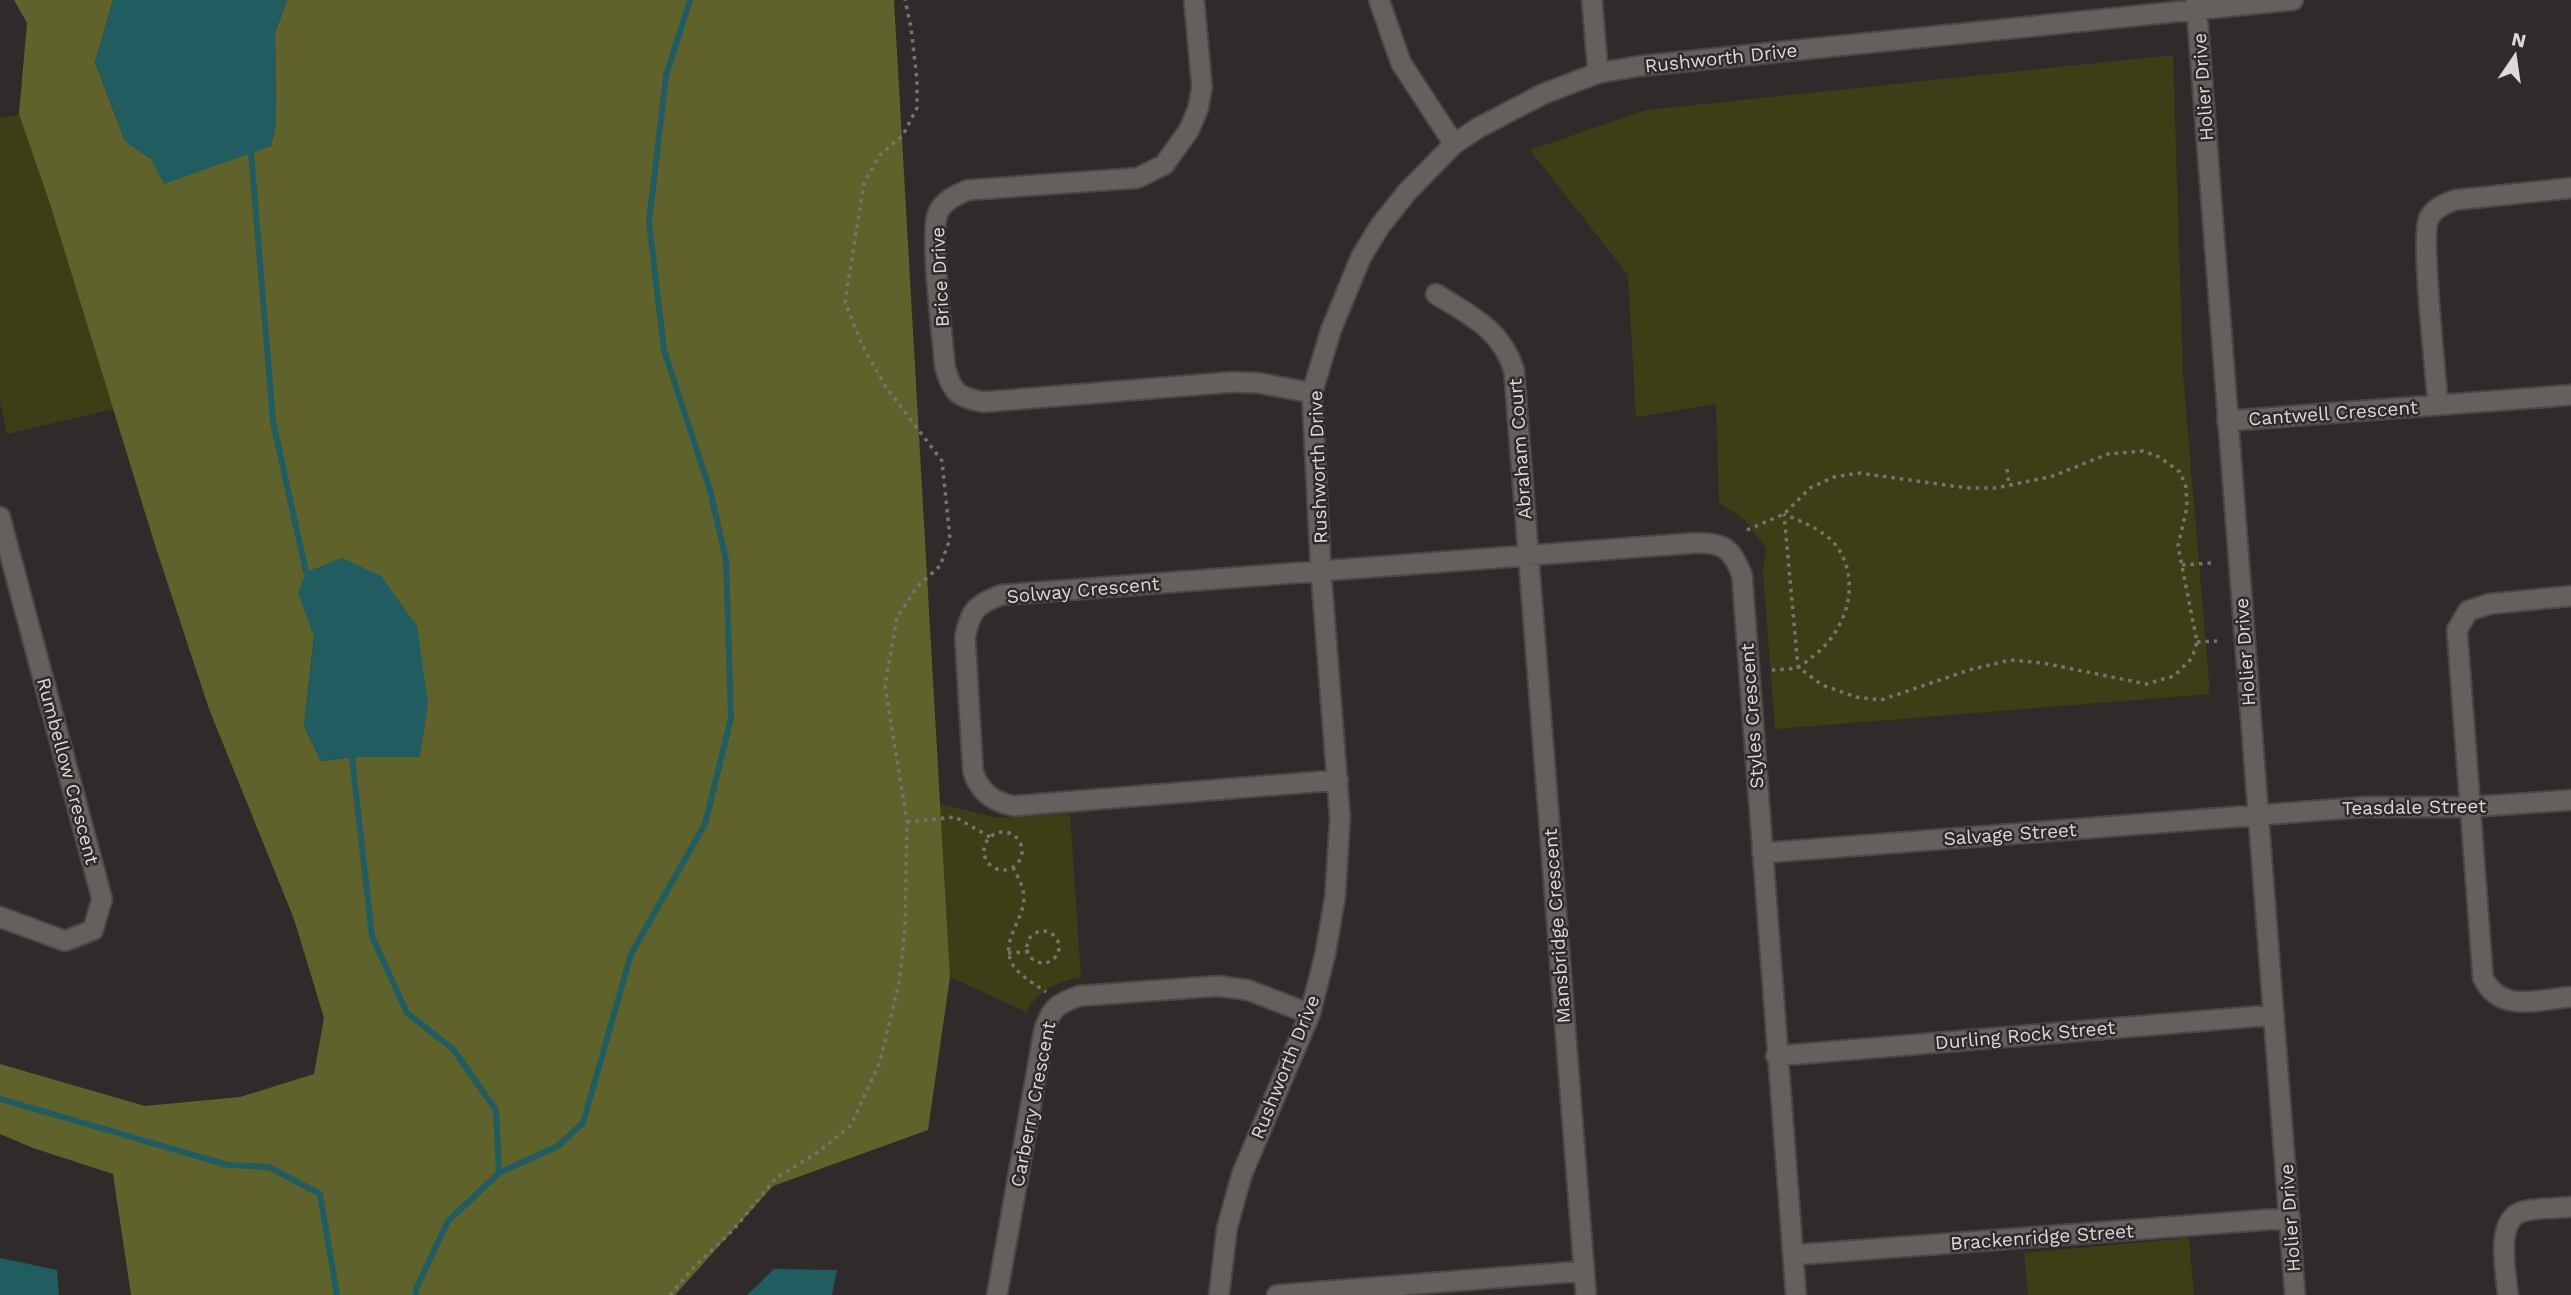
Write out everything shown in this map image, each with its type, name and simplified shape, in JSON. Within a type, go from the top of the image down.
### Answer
[{"type":"street","name":"Brice Drive","points":[[1194,0],[1202,87],[1198,109],[1189,130],[1164,165],[1138,178],[968,190],[950,198],[937,214],[936,249],[945,368],[950,384],[962,397],[983,402],[1233,382],[1259,383],[1312,393]]},
{"type":"street","points":[[1379,0],[1401,63],[1454,144]]},
{"type":"street","points":[[1592,0],[1598,73]]},
{"type":"street","name":"Rushworth Drive","points":[[1219,1295],[1227,1228],[1242,1174],[1310,1014],[1325,955],[1335,897],[1340,845],[1338,780],[1321,572],[1312,393],[1331,330],[1361,257],[1380,226],[1407,192],[1454,144],[1478,128],[1543,94],[1598,73],[1640,66],[2196,5],[2293,0]]},
{"type":"street","name":"Holier Drive","points":[[2196,5],[2295,1295]]},
{"type":"street","name":"Cantwell Crescent","points":[[2438,405],[2427,251],[2428,219],[2440,206],[2455,200],[2571,188]]},
{"type":"street","name":"Abraham Court","points":[[1436,294],[1486,326],[1507,350],[1514,370],[1528,556]]},
{"type":"street","name":"Cantwell Crescent","points":[[2227,421],[2571,395]]},
{"type":"street","name":"Rumbellow Crescent","points":[[0,517],[102,899],[93,930],[65,941],[0,917]]},
{"type":"street","name":"Styles Crescent","points":[[1321,572],[1713,542],[1727,548],[1736,559],[1742,575],[1796,1295]]},
{"type":"street","name":"Mansbridge Crescent","points":[[1528,556],[1586,1295]]},
{"type":"street","name":"Solway Crescent","points":[[1321,572],[1001,595],[981,603],[969,617],[965,637],[973,771],[976,782],[985,793],[998,803],[1014,806],[1338,780]]},
{"type":"street","points":[[2571,596],[2489,604],[2468,611],[2457,630],[2483,978],[2490,991],[2505,1001],[2521,1003],[2571,997]]},
{"type":"street","name":"Teasdale Street","points":[[2257,815],[2365,807],[2471,807],[2571,800]]},
{"type":"street","name":"Salvage Street","points":[[1762,853],[2257,815]]},
{"type":"street","name":"Carberry Crescent","points":[[997,1295],[1049,1013],[1062,1003],[1079,996],[1218,986],[1248,990],[1310,1014]]},
{"type":"street","name":"Durling Rock Street","points":[[1776,1056],[2274,1016]]},
{"type":"street","points":[[2508,1295],[2504,1236],[2513,1216],[2522,1211],[2571,1207]]},
{"type":"street","name":"Brackenridge Street","points":[[1793,1255],[2290,1218]]},
{"type":"street","points":[[1277,1295],[1584,1271]]},
{"type":"path","points":[[670,1295],[694,1267],[734,1229],[775,1179],[821,1150],[851,1125],[880,1062],[900,983],[905,929],[907,822],[885,686],[898,617],[918,586],[940,566],[950,540],[942,461],[886,387],[863,347],[845,302],[864,183],[880,155],[903,135],[917,108],[918,80],[905,0]]},
{"type":"path","points":[[1747,530],[1784,514],[1810,488],[1833,477],[1859,473],[1967,488],[2009,486],[2053,476],[2108,454],[2143,451],[2159,457],[2180,472],[2186,488],[2187,507],[2178,546],[2197,642],[2193,658],[2174,677],[2146,684],[2043,663],[2010,660],[1969,670],[1881,700],[1856,697],[1822,685],[1798,667],[1784,514]]},
{"type":"path","points":[[2007,469],[2009,486]]},
{"type":"path","points":[[1772,670],[1798,667],[1821,650],[1838,631],[1848,606],[1848,576],[1838,549],[1821,531],[1784,514]]},
{"type":"path","points":[[2182,565],[2212,563]]},
{"type":"path","points":[[2197,642],[2217,641]]},
{"type":"path","points":[[907,822],[955,817],[990,837],[1011,834],[1019,842],[1022,853],[1013,867],[1007,870],[995,869],[986,860],[984,848],[990,837]]},
{"type":"path","points":[[1013,867],[1023,887],[1024,902],[1010,939],[1008,953],[1015,968],[1046,992]]},
{"type":"path","points":[[1042,930],[1052,933],[1058,939],[1056,958],[1046,964],[1035,961],[1027,952],[1031,934],[1042,930]]},
{"type":"path","points":[[1008,953],[1027,952]]},
{"type":"shaded area","points":[[2173,55],[2183,374],[2210,694],[1775,729],[1763,572],[1766,548],[1745,520],[1719,503],[1716,404],[1636,417],[1628,275],[1530,150],[1647,110]]},
{"type":"shaded area","points":[[19,114],[50,204],[113,409],[7,434],[0,401],[0,118]]},
{"type":"shaded area","points":[[940,804],[998,818],[1070,814],[1081,977],[1049,988],[1037,997],[1026,1012],[950,977]]},
{"type":"shaded area","points":[[2189,1238],[2194,1295],[2028,1295],[2024,1253]]},
{"type":"green space","points":[[14,0],[113,0],[95,62],[125,141],[151,159],[251,152],[271,146],[276,123],[275,32],[287,0],[894,0],[950,977],[928,1130],[773,1186],[675,1295],[131,1295],[113,1174],[33,1148],[0,1134],[0,1064],[145,1106],[240,1097],[314,1074],[324,1018],[294,919],[209,709],[155,545],[50,204],[19,114],[27,23]],"holes":[[[314,637],[352,757],[321,761],[304,726]]]},
{"type":"water","points":[[113,0],[287,0],[275,32],[276,123],[271,146],[164,184],[151,159],[125,141],[95,62]]},
{"type":"water","points":[[342,558],[381,576],[417,626],[428,703],[420,757],[352,757],[321,761],[304,726],[314,637],[298,593],[306,572]]},
{"type":"water","points":[[0,1258],[57,1270],[59,1295],[0,1295]]},
{"type":"water","points":[[774,1269],[837,1270],[832,1295],[747,1295]]},
{"type":"waterway","points":[[416,1295],[416,1289],[448,1221],[499,1173],[558,1146],[583,1123],[631,954],[705,824],[731,718],[726,560],[710,490],[664,350],[649,222],[666,76],[690,0]]},
{"type":"waterway","points":[[251,152],[273,422],[306,572]]},
{"type":"waterway","points":[[352,757],[372,936],[407,1013],[453,1049],[496,1110],[499,1173]]},
{"type":"waterway","points":[[0,1099],[228,1165],[269,1167],[320,1194],[337,1295]]}]
